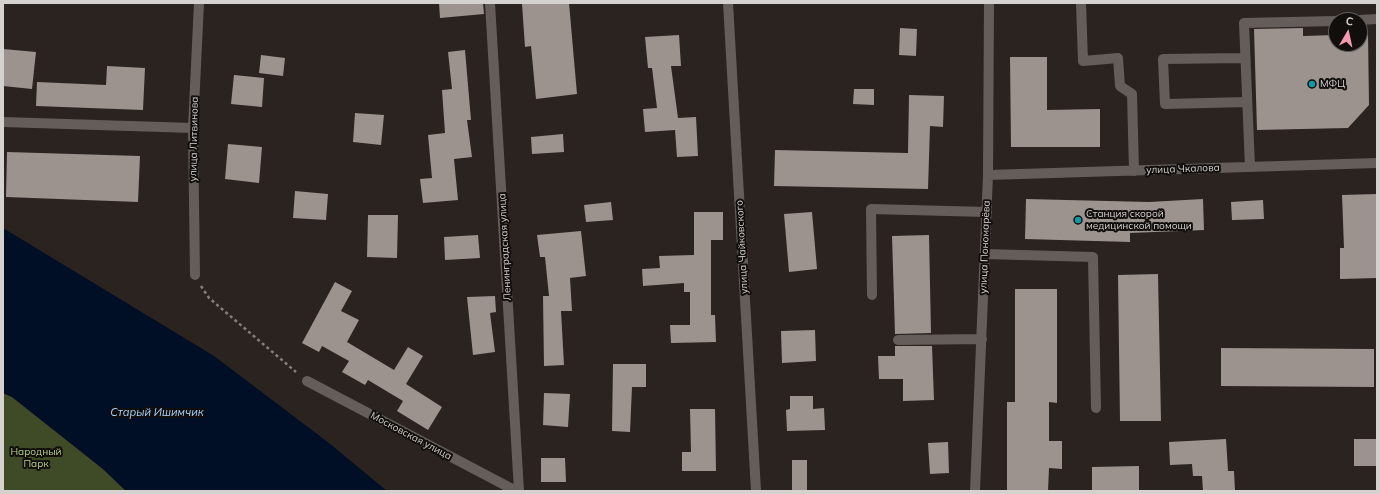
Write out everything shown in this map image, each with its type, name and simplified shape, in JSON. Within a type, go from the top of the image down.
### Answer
[{"type":"street","name":"улица Литвинова","points":[[195,275],[193,128],[199,3]]},
{"type":"street","name":"Ленинградская улица","points":[[490,3],[519,491]]},
{"type":"street","name":"улица Чайковского","points":[[728,3],[756,491]]},
{"type":"street","name":"улица Пономарёва","points":[[975,491],[987,212],[989,3]]},
{"type":"street","points":[[1081,3],[1083,61],[1118,58],[1120,86],[1132,94],[1134,171]]},
{"type":"street","points":[[1250,167],[1244,23],[1328,21]]},
{"type":"street","points":[[1245,58],[1164,59],[1165,104],[1247,102]]},
{"type":"street","points":[[3,122],[193,128]]},
{"type":"street","name":"улица Чкалова","points":[[988,175],[1377,163]]},
{"type":"street","points":[[872,295],[871,209],[987,212]]},
{"type":"street","points":[[985,254],[1093,257],[1096,408]]},
{"type":"street","points":[[898,340],[982,339]]},
{"type":"street","name":"Московская улица","points":[[307,381],[516,491]]},
{"type":"path","points":[[195,275],[209,298],[307,381]]},
{"type":"green space","name":"Народный Парк","points":[[3,393],[12,397],[103,469],[126,491],[3,491]]},
{"type":"water","name":"Старый Ишимчик","points":[[3,228],[214,356],[329,443],[387,491],[126,491],[103,469],[12,397],[3,393]]},
{"type":"building","points":[[439,3],[483,3],[484,14],[440,18]]},
{"type":"building","points":[[569,3],[577,94],[536,99],[531,46],[525,47],[522,4]]},
{"type":"building","points":[[900,28],[917,29],[916,56],[899,55]]},
{"type":"building","name":"МФЦ","points":[[1303,28],[1303,36],[1328,35],[1328,52],[1368,52],[1368,34],[1369,105],[1348,128],[1257,130],[1254,29]]},
{"type":"building","points":[[679,35],[681,66],[671,66],[678,118],[696,117],[698,156],[677,157],[675,130],[645,132],[643,109],[657,108],[652,68],[648,68],[645,37]]},
{"type":"building","points":[[3,49],[36,52],[32,89],[3,86]]},
{"type":"building","points":[[465,50],[471,120],[467,120],[472,157],[454,159],[458,200],[423,203],[420,179],[432,178],[428,135],[445,133],[442,90],[452,89],[448,52]]},
{"type":"building","points":[[261,55],[285,58],[283,76],[259,73]]},
{"type":"building","points":[[1010,57],[1047,57],[1047,110],[1100,109],[1100,147],[1011,147]]},
{"type":"building","points":[[107,66],[145,68],[143,110],[36,106],[37,82],[106,85]]},
{"type":"building","points":[[234,75],[264,78],[262,107],[231,104]]},
{"type":"building","points":[[854,89],[874,89],[874,105],[853,104]]},
{"type":"building","points":[[909,95],[944,96],[943,127],[930,126],[928,189],[774,186],[775,150],[908,153]]},
{"type":"building","points":[[355,113],[384,115],[381,145],[353,142]]},
{"type":"building","points":[[563,134],[564,152],[532,154],[531,137]]},
{"type":"building","points":[[228,144],[262,147],[259,183],[225,179]]},
{"type":"building","points":[[7,152],[140,156],[138,202],[6,197]]},
{"type":"building","points":[[295,191],[328,194],[326,220],[293,218]]},
{"type":"building","points":[[1377,194],[1377,278],[1340,279],[1340,248],[1344,248],[1342,195]]},
{"type":"building","name":"Станция скорой медицинской помощи","points":[[1026,199],[1149,202],[1203,199],[1204,230],[1130,233],[1130,242],[1025,239]]},
{"type":"building","points":[[1263,200],[1264,219],[1232,220],[1231,202]]},
{"type":"building","points":[[611,202],[613,220],[586,222],[584,205]]},
{"type":"building","points":[[694,212],[723,212],[723,240],[711,240],[711,315],[715,315],[716,342],[671,343],[670,325],[690,325],[690,292],[684,292],[684,283],[643,286],[642,269],[660,268],[659,256],[694,255]]},
{"type":"building","points":[[812,212],[817,269],[789,272],[784,214]]},
{"type":"building","points":[[368,215],[398,215],[397,258],[367,257]]},
{"type":"building","points":[[581,231],[586,276],[570,278],[572,311],[561,311],[564,365],[544,366],[543,296],[549,296],[545,257],[540,257],[537,235]]},
{"type":"building","points":[[478,235],[480,258],[445,260],[444,237]]},
{"type":"building","points":[[929,235],[931,333],[895,334],[892,236]]},
{"type":"building","points":[[1158,274],[1161,421],[1120,421],[1118,275]]},
{"type":"building","points":[[335,282],[352,291],[341,311],[359,320],[347,342],[394,370],[408,347],[423,356],[406,384],[442,407],[428,430],[397,411],[403,401],[368,380],[365,385],[342,372],[349,361],[322,346],[319,352],[302,343]]},
{"type":"building","points":[[1015,289],[1057,289],[1057,403],[1049,402],[1049,441],[1062,441],[1062,469],[1049,468],[1048,491],[1007,491],[1007,402],[1015,402]]},
{"type":"building","points":[[495,296],[496,312],[490,313],[495,352],[473,355],[467,297]]},
{"type":"building","points":[[815,330],[816,361],[782,363],[781,331]]},
{"type":"building","points":[[895,346],[932,346],[934,400],[903,401],[903,379],[879,379],[878,356],[895,356]]},
{"type":"building","points":[[1221,348],[1374,349],[1374,387],[1221,386]]},
{"type":"building","points":[[613,364],[646,364],[646,387],[632,387],[630,432],[612,431]]},
{"type":"building","points":[[544,393],[570,394],[568,427],[543,425]]},
{"type":"building","points":[[790,396],[813,396],[813,409],[824,408],[825,430],[787,431],[786,410],[790,409]]},
{"type":"building","points":[[690,409],[715,409],[716,471],[682,471],[682,452],[691,452]]},
{"type":"building","points":[[1226,439],[1228,471],[1234,471],[1235,491],[1203,491],[1202,476],[1193,476],[1192,464],[1170,465],[1169,442]]},
{"type":"building","points":[[1354,439],[1377,439],[1377,466],[1354,466]]},
{"type":"building","points":[[948,442],[949,473],[930,474],[928,443]]},
{"type":"building","points":[[541,458],[565,458],[566,482],[541,482]]},
{"type":"building","points":[[792,460],[807,460],[807,491],[792,491]]},
{"type":"building","points":[[1139,466],[1139,491],[1092,491],[1092,467]]},
{"type":"place","name":"МФЦ","points":[[1312,84]]},
{"type":"place","name":"Станция скорой медицинской помощи","points":[[1078,220]]}]
